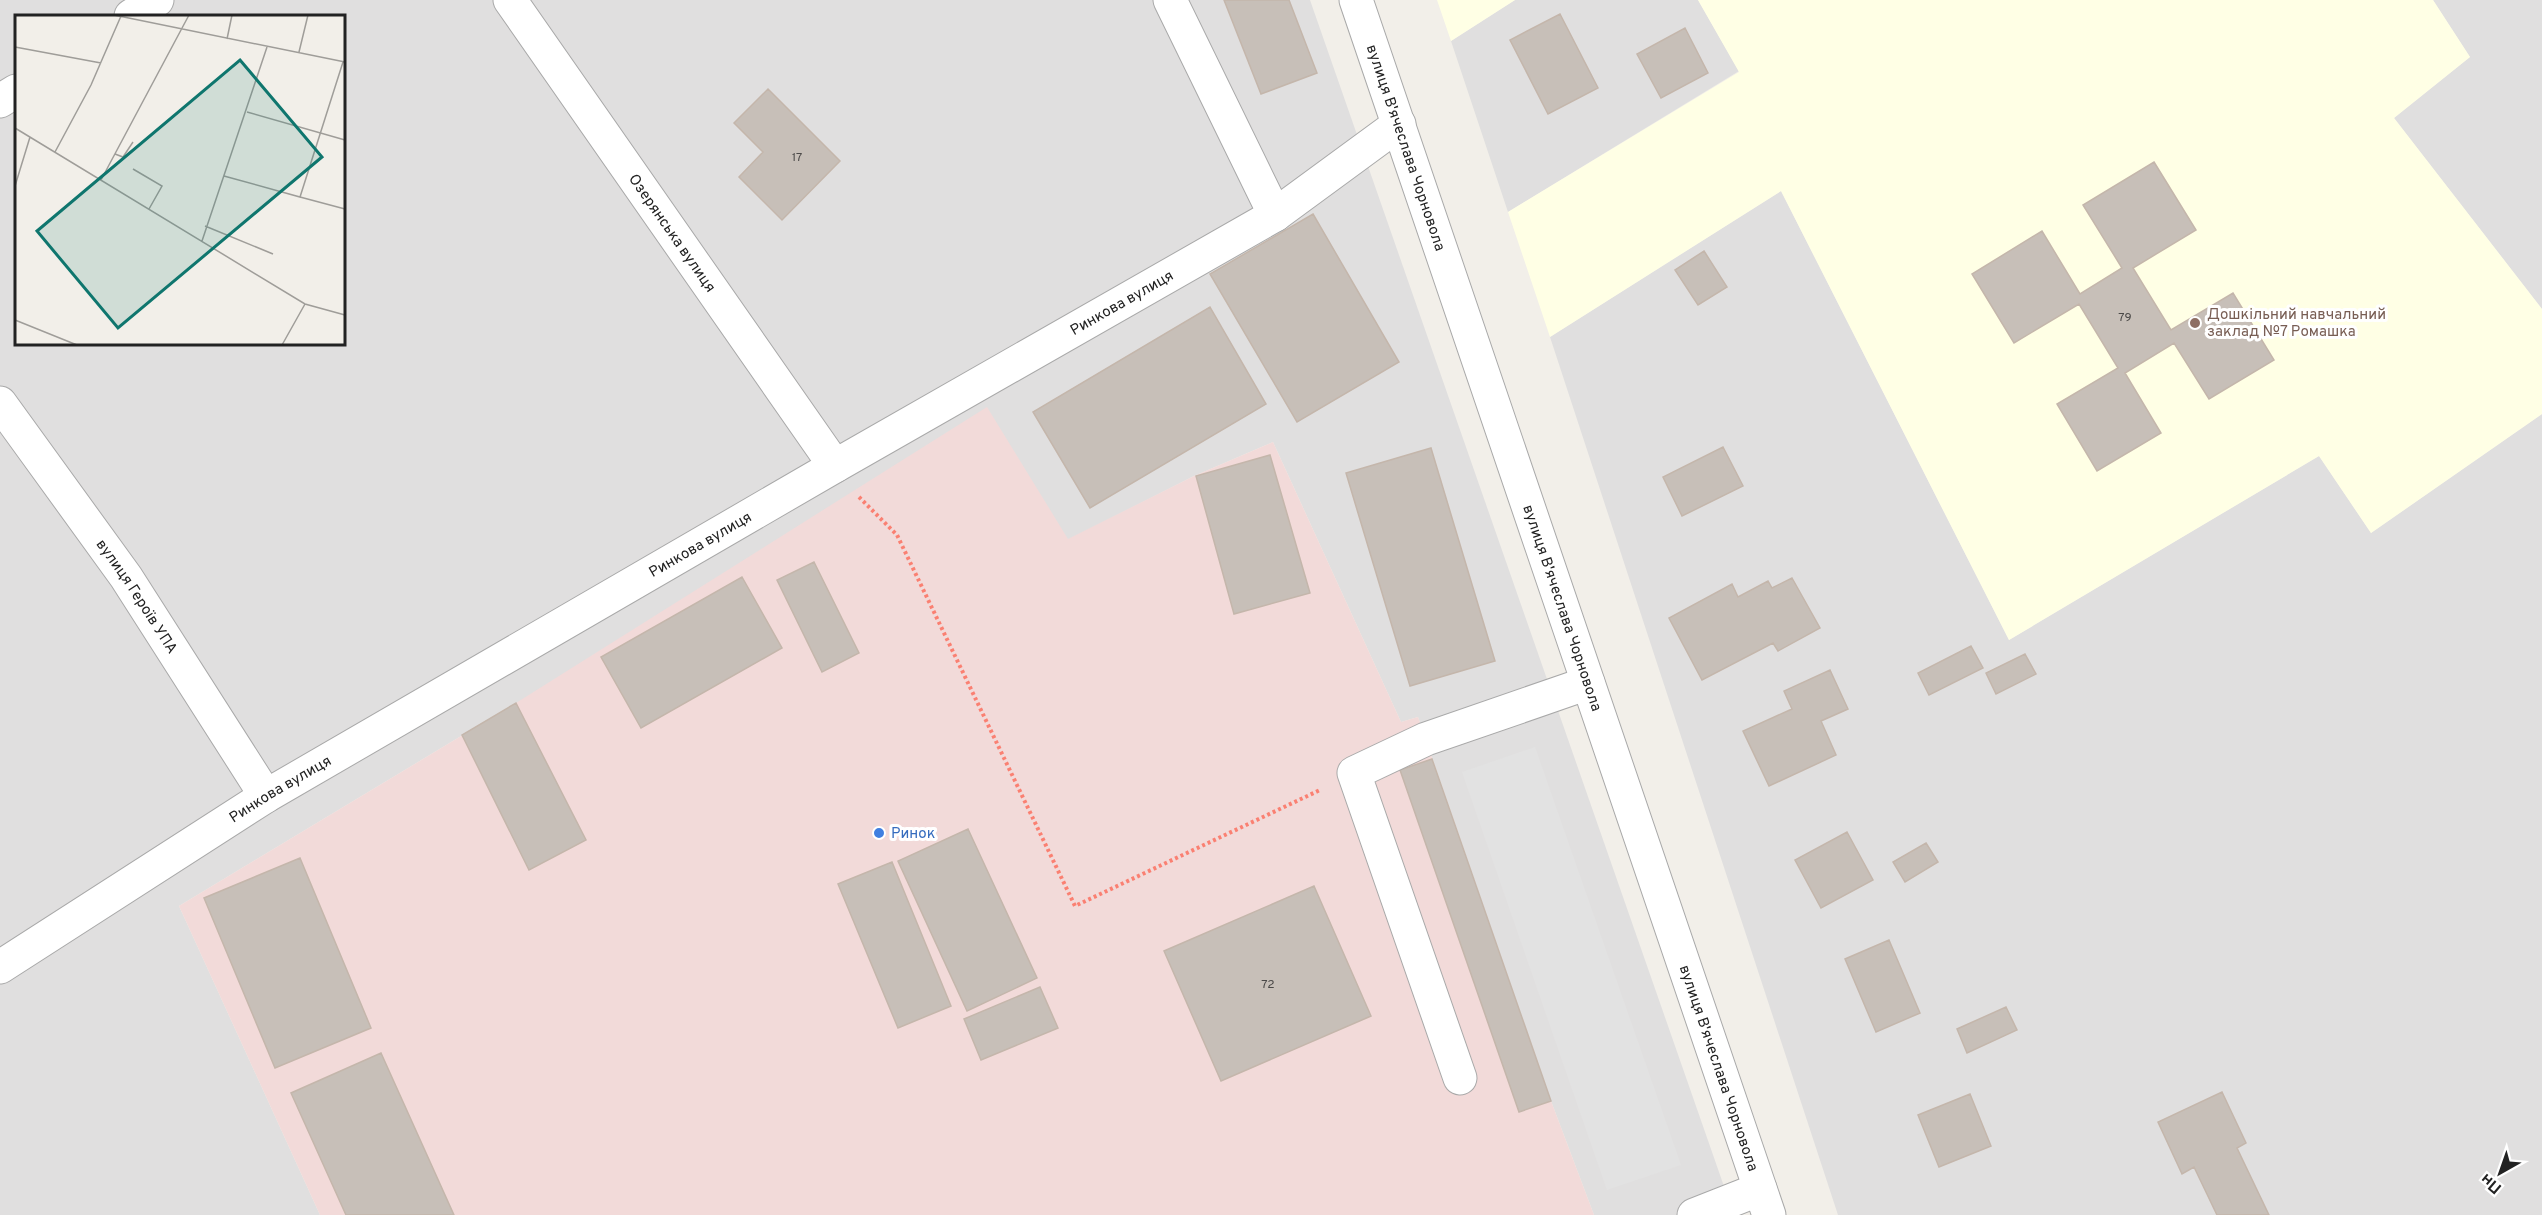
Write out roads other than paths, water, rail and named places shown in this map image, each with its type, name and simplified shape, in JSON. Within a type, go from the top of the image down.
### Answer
[{"type":"street","points":[[133,15],[157,0]]},
{"type":"street","name":"Озерянська вулиця","points":[[510,0],[835,466]]},
{"type":"street","points":[[1170,0],[1275,214]]},
{"type":"street","name":"вулиця В'ячеслава Чорновола","points":[[1356,0],[1764,1202]]},
{"type":"street","points":[[0,101],[15,91]]},
{"type":"street","name":"Ринкова вулиця","points":[[0,967],[266,796],[1275,214],[1398,124]]},
{"type":"street","name":"вулиця Героїв УПА","points":[[0,403],[126,577],[266,796]]},
{"type":"street","points":[[1460,1078],[1354,773],[1426,739],[1588,683]]},
{"type":"street","points":[[1694,1215],[1764,1202]]},
{"type":"place","name":"Дошкільний навчальний заклад №7 Ромашка","points":[[2195,323]]},
{"type":"place","name":"Ринок","points":[[879,833]]}]
